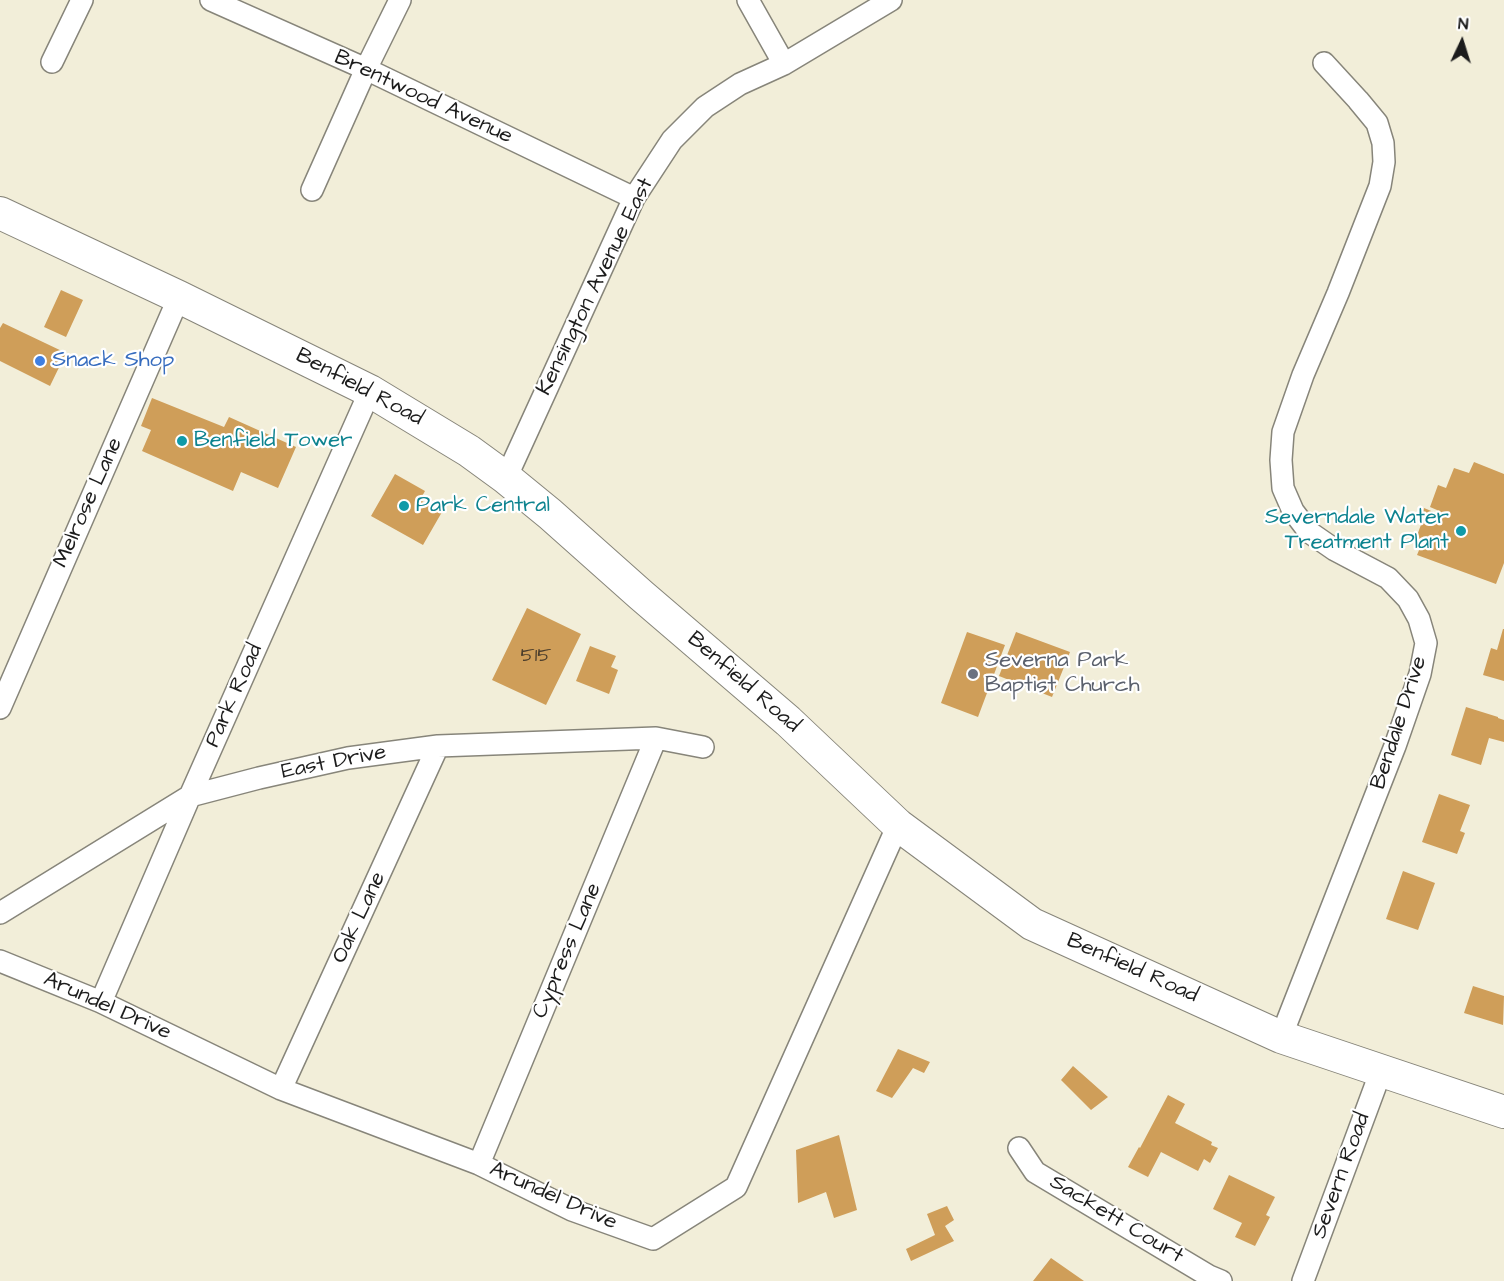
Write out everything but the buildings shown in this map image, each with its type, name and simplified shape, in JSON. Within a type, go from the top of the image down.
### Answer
[{"type":"main road","name":"Benfield Road","points":[[0,213],[179,297],[370,391],[469,451],[550,514],[788,721],[898,825],[1032,924],[1281,1037],[1504,1112]]},
{"type":"street","points":[[52,62],[82,0]]},
{"type":"street","name":"Brentwood Avenue","points":[[210,0],[366,69],[634,198]]},
{"type":"street","points":[[312,190],[366,69],[400,0]]},
{"type":"street","points":[[748,0],[784,64]]},
{"type":"street","name":"Kensington Avenue East","points":[[506,478],[634,198],[672,140],[705,107],[740,84],[784,64],[891,0]]},
{"type":"street","name":"Bendale Drive","points":[[1281,1037],[1395,746],[1420,674],[1426,643],[1419,619],[1408,599],[1388,578],[1335,550],[1309,532],[1293,511],[1283,488],[1281,460],[1283,432],[1303,375],[1380,186],[1384,162],[1383,143],[1377,123],[1324,63]]},
{"type":"street","name":"Melrose Lane","points":[[0,708],[179,297]]},
{"type":"street","name":"Park Road","points":[[101,1002],[370,391]]},
{"type":"street","name":"East Drive","points":[[0,914],[190,796],[259,778],[348,758],[438,746],[656,738],[703,747]]},
{"type":"street","name":"Cypress Lane","points":[[479,1164],[656,738]]},
{"type":"street","name":"Oak Lane","points":[[281,1089],[438,746]]},
{"type":"street","name":"Arundel Drive","points":[[0,961],[101,1002],[281,1089],[479,1164],[572,1210],[653,1239],[736,1187],[898,825]]},
{"type":"street","name":"Severn Road","points":[[1303,1281],[1381,1071]]},
{"type":"street","name":"Sackett Court","points":[[1020,1148],[1035,1172],[1221,1281]]},
{"type":"place","name":"Snack Shop","points":[[40,361]]},
{"type":"place","name":"Benfield Tower","points":[[182,441]]},
{"type":"place","name":"Park Central","points":[[404,506]]},
{"type":"place","name":"Severndale Water Treatment Plant","points":[[1461,531]]},
{"type":"place","name":"Severna Park Baptist Church","points":[[973,674]]}]
